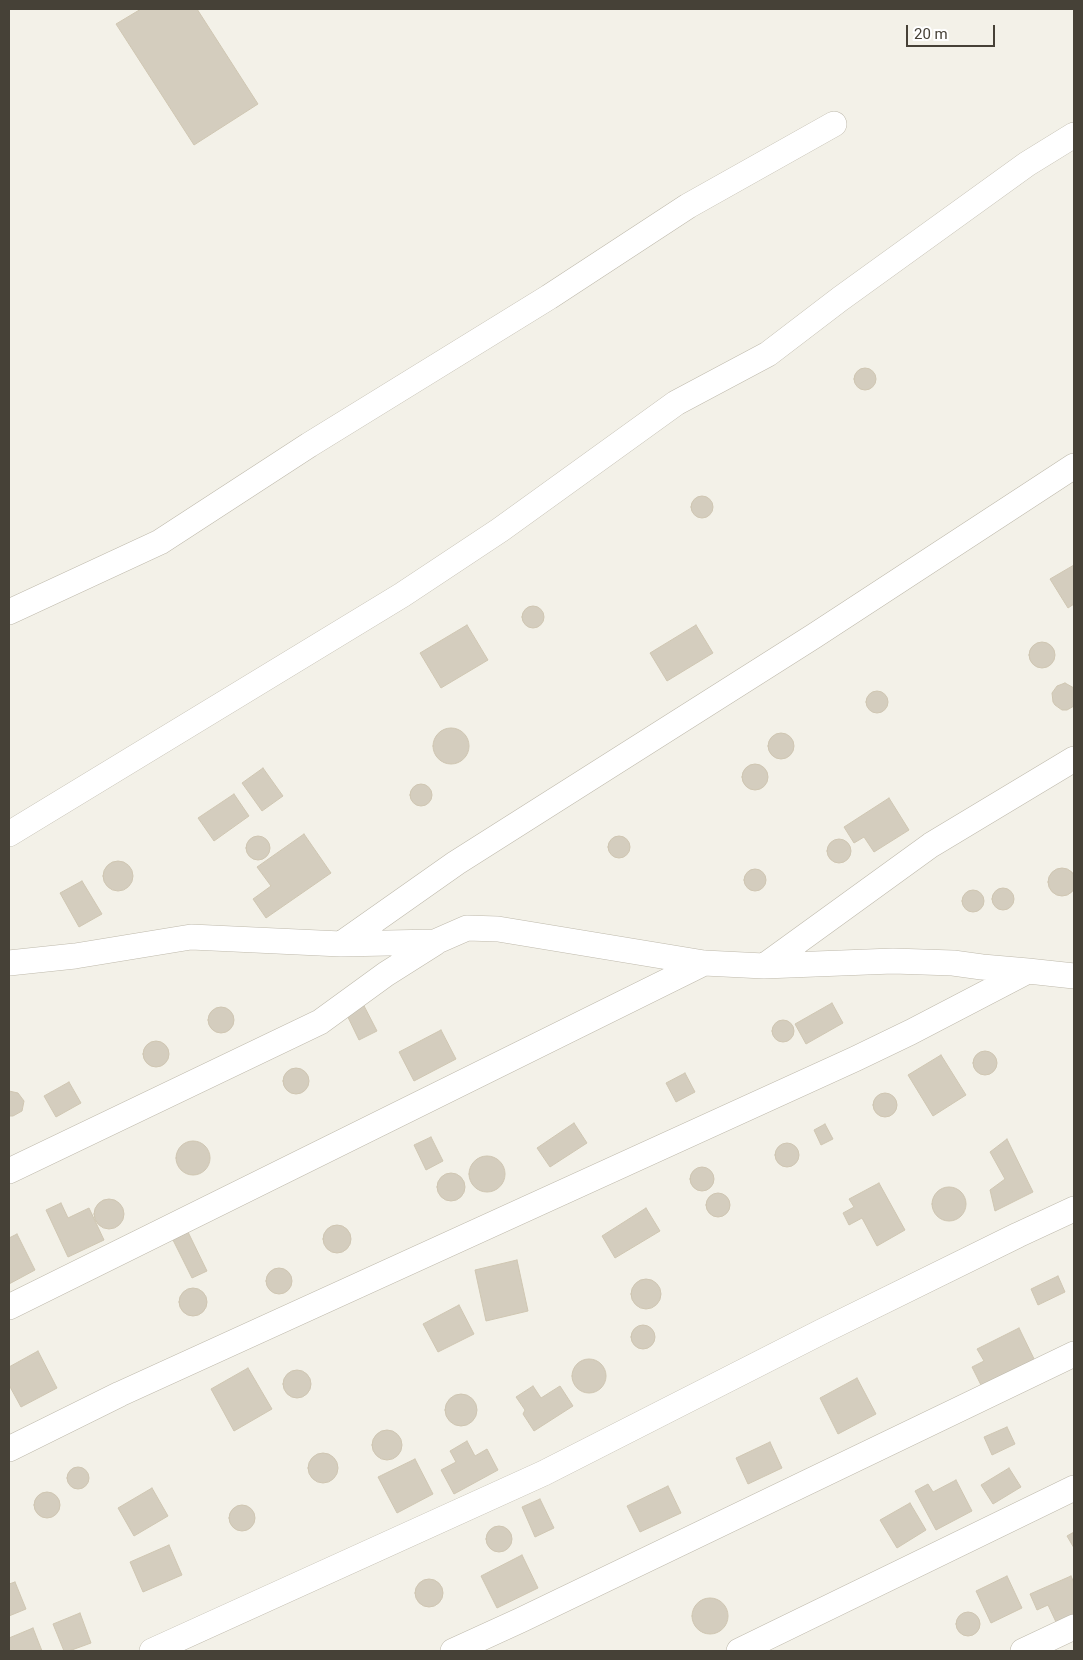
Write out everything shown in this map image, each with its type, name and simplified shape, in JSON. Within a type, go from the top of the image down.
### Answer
[{"type":"street","points":[[9,612],[160,542],[309,445],[549,297],[688,206],[834,124]]},
{"type":"street","points":[[9,834],[402,596],[500,530],[676,403],[768,354],[840,299],[1027,164],[1074,135]]},
{"type":"street","points":[[341,944],[456,863],[806,641],[1074,466]]},
{"type":"street","points":[[764,966],[931,845],[1074,759]]},
{"type":"street","points":[[9,1171],[320,1022],[386,974],[436,942],[467,928],[498,929],[704,963],[764,966],[893,961],[953,963],[1074,976]]},
{"type":"street","points":[[9,964],[75,956],[191,936],[341,944],[436,942]]},
{"type":"street","points":[[9,1307],[704,963]]},
{"type":"street","points":[[9,1449],[120,1394],[855,1059],[1028,971]]},
{"type":"street","points":[[152,1651],[544,1473],[821,1332],[1018,1235],[1074,1210]]},
{"type":"street","points":[[453,1651],[1074,1354]]},
{"type":"street","points":[[739,1651],[1074,1488]]},
{"type":"street","points":[[1023,1651],[1074,1627]]},
{"type":"building","points":[[141,9],[197,9],[258,104],[194,145],[116,24]]},
{"type":"building","points":[[865,368],[873,371],[876,379],[873,387],[865,390],[857,387],[854,379],[857,371]]},
{"type":"building","points":[[702,496],[710,499],[713,507],[710,515],[702,518],[694,515],[691,507],[694,499]]},
{"type":"building","points":[[1074,565],[1074,604],[1068,608],[1050,579]]},
{"type":"building","points":[[533,606],[541,609],[544,617],[541,625],[533,628],[525,625],[522,617],[525,609]]},
{"type":"building","points":[[467,625],[488,660],[441,688],[420,653]]},
{"type":"building","points":[[696,625],[713,653],[667,681],[650,653]]},
{"type":"building","points":[[1042,642],[1051,646],[1055,655],[1051,664],[1042,668],[1033,664],[1029,655],[1033,646]]},
{"type":"building","points":[[1065,683],[1074,688],[1074,706],[1067,710],[1062,710],[1053,702],[1052,693],[1057,686]]},
{"type":"building","points":[[877,691],[885,694],[888,702],[885,710],[877,713],[869,710],[866,702],[869,694]]},
{"type":"building","points":[[451,728],[458,729],[464,733],[468,739],[468,753],[464,759],[458,763],[451,764],[444,763],[438,759],[434,753],[433,746],[434,739],[438,733],[444,729]]},
{"type":"building","points":[[781,733],[790,737],[794,746],[790,755],[781,759],[772,755],[768,746],[772,737]]},
{"type":"building","points":[[755,764],[764,768],[768,777],[764,786],[755,790],[746,786],[742,777],[746,768]]},
{"type":"building","points":[[263,768],[283,796],[262,811],[242,783]]},
{"type":"building","points":[[421,784],[429,787],[432,795],[429,803],[421,806],[413,803],[410,795],[413,787]]},
{"type":"building","points":[[234,794],[249,816],[214,841],[198,818]]},
{"type":"building","points":[[889,798],[909,830],[874,852],[864,837],[854,843],[844,827]]},
{"type":"building","points":[[304,834],[331,873],[266,918],[253,899],[271,886],[257,867]]},
{"type":"building","points":[[258,836],[267,839],[270,848],[267,857],[258,860],[249,857],[246,848],[249,839]]},
{"type":"building","points":[[615,836],[623,836],[630,843],[630,851],[623,858],[615,858],[608,851],[608,843]]},
{"type":"building","points":[[839,839],[844,840],[850,846],[850,856],[844,862],[839,863],[834,862],[828,856],[827,851],[828,846],[834,840]]},
{"type":"building","points":[[118,861],[124,862],[132,870],[132,882],[124,890],[118,891],[112,890],[104,882],[103,876],[104,870],[112,862]]},
{"type":"building","points":[[1062,868],[1072,872],[1076,882],[1072,892],[1062,896],[1052,892],[1048,882],[1052,872]]},
{"type":"building","points":[[755,869],[763,872],[766,880],[763,888],[755,891],[747,888],[744,880],[747,872]]},
{"type":"building","points":[[82,881],[102,914],[79,927],[60,893]]},
{"type":"building","points":[[1003,888],[1011,891],[1014,899],[1011,907],[1003,910],[995,907],[992,899],[995,891]]},
{"type":"building","points":[[973,890],[981,893],[984,901],[981,909],[973,912],[965,909],[962,901],[965,893]]},
{"type":"building","points":[[361,1000],[377,1031],[359,1040],[344,1009]]},
{"type":"building","points":[[832,1003],[843,1023],[806,1044],[795,1024]]},
{"type":"building","points":[[221,1007],[230,1011],[234,1020],[230,1029],[221,1033],[212,1029],[208,1020],[212,1011]]},
{"type":"building","points":[[783,1020],[791,1023],[794,1031],[791,1039],[783,1042],[775,1039],[772,1031],[775,1023]]},
{"type":"building","points":[[441,1030],[456,1059],[414,1081],[399,1052]]},
{"type":"building","points":[[156,1041],[165,1045],[169,1054],[165,1063],[156,1067],[147,1063],[143,1054],[147,1045]]},
{"type":"building","points":[[985,1051],[994,1054],[997,1063],[994,1072],[985,1075],[976,1072],[973,1063],[976,1054]]},
{"type":"building","points":[[941,1055],[966,1095],[933,1116],[908,1075]]},
{"type":"building","points":[[296,1068],[305,1072],[309,1081],[305,1090],[296,1094],[287,1090],[283,1081],[287,1072]]},
{"type":"building","points":[[685,1073],[695,1092],[676,1102],[666,1083]]},
{"type":"building","points":[[69,1082],[81,1103],[56,1117],[44,1096]]},
{"type":"building","points":[[9,1091],[18,1093],[24,1101],[22,1111],[13,1116],[9,1116]]},
{"type":"building","points":[[885,1093],[894,1096],[897,1105],[894,1114],[885,1117],[876,1114],[873,1105],[876,1096]]},
{"type":"building","points":[[574,1123],[587,1143],[550,1167],[537,1148]]},
{"type":"building","points":[[825,1124],[833,1139],[821,1145],[814,1130]]},
{"type":"building","points":[[431,1137],[443,1161],[426,1170],[414,1145]]},
{"type":"building","points":[[1007,1139],[1033,1192],[995,1211],[990,1190],[1005,1179],[990,1152]]},
{"type":"building","points":[[193,1141],[205,1146],[210,1158],[205,1170],[193,1175],[181,1170],[176,1158],[181,1146]]},
{"type":"building","points":[[787,1143],[796,1146],[799,1155],[796,1164],[787,1167],[778,1164],[775,1155],[778,1146]]},
{"type":"building","points":[[487,1156],[494,1157],[500,1161],[504,1167],[504,1181],[500,1187],[494,1191],[487,1192],[480,1191],[474,1187],[470,1181],[469,1174],[470,1167],[474,1161],[480,1157]]},
{"type":"building","points":[[702,1167],[711,1170],[714,1179],[711,1188],[702,1191],[693,1188],[690,1179],[693,1170]]},
{"type":"building","points":[[451,1173],[461,1177],[465,1187],[461,1197],[451,1201],[441,1197],[437,1187],[441,1177]]},
{"type":"building","points":[[879,1183],[905,1230],[877,1246],[862,1218],[849,1225],[843,1213],[854,1207],[849,1199]]},
{"type":"building","points":[[949,1187],[956,1188],[961,1192],[965,1197],[965,1211],[961,1216],[956,1220],[949,1221],[942,1220],[937,1216],[933,1211],[932,1204],[933,1197],[937,1192],[942,1188]]},
{"type":"building","points":[[718,1193],[727,1196],[730,1205],[727,1214],[718,1217],[709,1214],[706,1205],[709,1196]]},
{"type":"building","points":[[109,1199],[120,1203],[124,1214],[120,1225],[109,1229],[98,1225],[94,1214],[98,1203]]},
{"type":"building","points":[[61,1203],[68,1218],[89,1208],[104,1240],[68,1257],[46,1210]]},
{"type":"building","points":[[646,1208],[660,1231],[615,1258],[602,1236]]},
{"type":"building","points":[[337,1225],[347,1229],[351,1239],[347,1249],[337,1253],[327,1249],[323,1239],[327,1229]]},
{"type":"building","points":[[188,1232],[207,1271],[192,1278],[173,1240]]},
{"type":"building","points":[[17,1234],[35,1270],[9,1284],[9,1238]]},
{"type":"building","points":[[517,1260],[528,1311],[486,1321],[475,1270]]},
{"type":"building","points":[[279,1268],[288,1272],[292,1281],[288,1290],[279,1294],[270,1290],[266,1281],[270,1272]]},
{"type":"building","points":[[1058,1276],[1065,1292],[1038,1305],[1031,1289]]},
{"type":"building","points":[[646,1279],[652,1280],[660,1288],[660,1300],[652,1308],[646,1309],[640,1308],[632,1300],[631,1294],[632,1288],[640,1280]]},
{"type":"building","points":[[193,1288],[203,1292],[207,1302],[203,1312],[193,1316],[183,1312],[179,1302],[183,1292]]},
{"type":"building","points":[[459,1305],[474,1334],[438,1352],[423,1324]]},
{"type":"building","points":[[643,1325],[652,1328],[655,1337],[652,1346],[643,1349],[634,1346],[631,1337],[634,1328]]},
{"type":"building","points":[[1019,1328],[1037,1365],[984,1391],[972,1367],[984,1361],[977,1349]]},
{"type":"building","points":[[38,1351],[57,1388],[21,1407],[9,1385],[9,1367]]},
{"type":"building","points":[[589,1359],[596,1360],[601,1364],[605,1369],[605,1383],[601,1388],[596,1392],[589,1393],[582,1392],[577,1388],[573,1383],[572,1376],[573,1369],[577,1364],[582,1360]]},
{"type":"building","points":[[248,1368],[272,1409],[234,1431],[211,1389]]},
{"type":"building","points":[[297,1370],[307,1374],[311,1384],[307,1394],[297,1398],[287,1394],[283,1384],[287,1374]]},
{"type":"building","points":[[857,1378],[876,1414],[838,1434],[820,1398]]},
{"type":"building","points":[[533,1386],[541,1398],[560,1386],[573,1406],[534,1431],[523,1414],[525,1410],[516,1397]]},
{"type":"building","points":[[461,1394],[467,1395],[472,1399],[476,1404],[476,1416],[472,1421],[467,1425],[461,1426],[455,1425],[450,1421],[446,1416],[445,1410],[446,1404],[450,1399],[455,1395]]},
{"type":"building","points":[[1007,1427],[1015,1444],[992,1455],[984,1437]]},
{"type":"building","points":[[387,1430],[393,1431],[401,1439],[401,1451],[393,1459],[387,1460],[381,1459],[373,1451],[372,1445],[373,1439],[381,1431]]},
{"type":"building","points":[[467,1441],[475,1456],[487,1449],[498,1470],[454,1494],[441,1470],[456,1462],[450,1451]]},
{"type":"building","points":[[770,1442],[782,1468],[748,1484],[736,1458]]},
{"type":"building","points":[[323,1453],[334,1457],[338,1468],[334,1479],[323,1483],[312,1479],[308,1468],[312,1457]]},
{"type":"building","points":[[415,1459],[433,1494],[397,1513],[378,1477]]},
{"type":"building","points":[[78,1467],[86,1470],[89,1478],[86,1486],[78,1489],[70,1486],[67,1478],[70,1470]]},
{"type":"building","points":[[1009,1468],[1021,1487],[993,1504],[981,1485]]},
{"type":"building","points":[[956,1480],[972,1511],[936,1530],[915,1491],[928,1484],[933,1492]]},
{"type":"building","points":[[668,1486],[681,1513],[640,1532],[627,1506]]},
{"type":"building","points":[[152,1488],[168,1516],[134,1536],[118,1508]]},
{"type":"building","points":[[47,1492],[56,1496],[60,1505],[56,1514],[47,1518],[38,1514],[34,1505],[38,1496]]},
{"type":"building","points":[[540,1499],[554,1528],[535,1537],[522,1507]]},
{"type":"building","points":[[910,1503],[926,1530],[897,1548],[880,1520]]},
{"type":"building","points":[[242,1505],[251,1509],[255,1518],[251,1527],[242,1531],[233,1527],[229,1518],[233,1509]]},
{"type":"building","points":[[499,1526],[508,1530],[512,1539],[508,1548],[499,1552],[490,1548],[486,1539],[490,1530]]},
{"type":"building","points":[[1074,1532],[1074,1548],[1067,1536]]},
{"type":"building","points":[[169,1545],[182,1575],[143,1592],[130,1562]]},
{"type":"building","points":[[522,1555],[538,1588],[497,1608],[481,1576]]},
{"type":"building","points":[[1007,1576],[1022,1608],[991,1623],[976,1591]]},
{"type":"building","points":[[1071,1576],[1074,1583],[1074,1614],[1056,1622],[1048,1605],[1037,1610],[1030,1594]]},
{"type":"building","points":[[429,1579],[439,1583],[443,1593],[439,1603],[429,1607],[419,1603],[415,1593],[419,1583]]},
{"type":"building","points":[[15,1582],[26,1609],[9,1616],[9,1584]]},
{"type":"building","points":[[710,1598],[717,1599],[723,1603],[727,1609],[727,1623],[723,1629],[717,1633],[710,1634],[703,1633],[697,1629],[693,1623],[692,1616],[693,1609],[697,1603],[703,1599]]},
{"type":"building","points":[[963,1612],[973,1612],[980,1619],[980,1629],[973,1636],[963,1636],[956,1629],[956,1619]]},
{"type":"building","points":[[80,1613],[91,1643],[64,1651],[53,1624]]},
{"type":"building","points":[[33,1628],[42,1651],[9,1651],[9,1638]]}]
